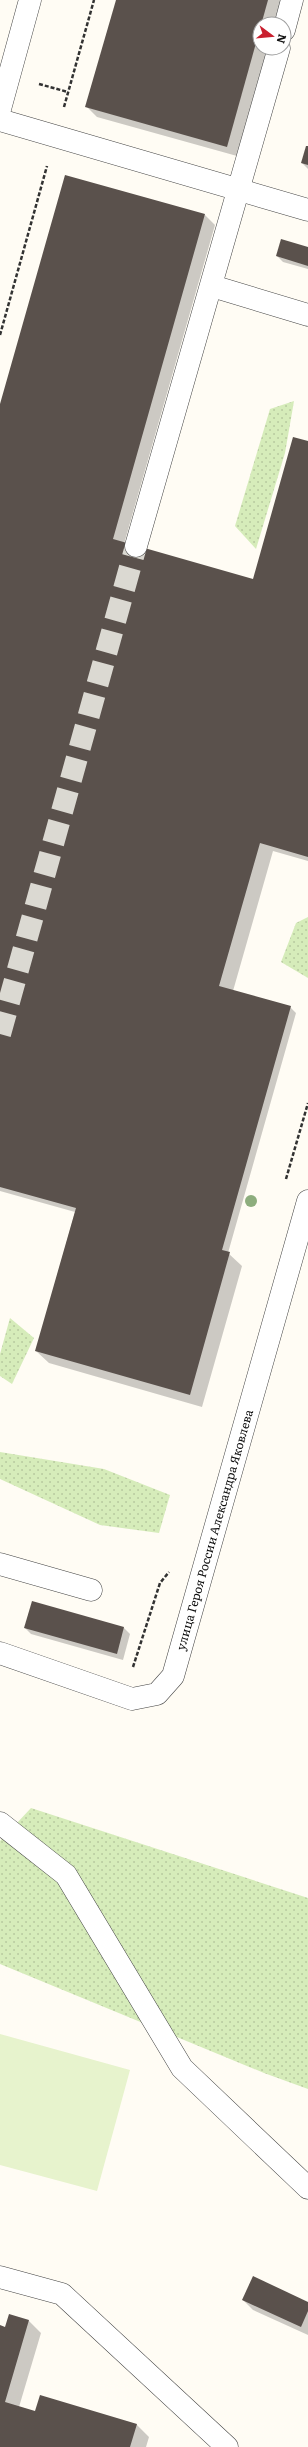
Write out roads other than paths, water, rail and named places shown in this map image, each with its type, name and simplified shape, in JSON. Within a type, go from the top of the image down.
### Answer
[{"type":"street","points":[[0,109],[30,0]]},
{"type":"street","points":[[288,16],[292,0]]},
{"type":"street","points":[[136,546],[240,190],[277,56]]},
{"type":"street","points":[[0,120],[308,210]]},
{"type":"street","points":[[212,286],[308,315]]},
{"type":"street","name":"улица Героя России Александра Яковлева","points":[[0,1653],[132,1699],[157,1694],[173,1676],[308,1201]]},
{"type":"street","points":[[0,1564],[91,1590]]},
{"type":"street","points":[[0,1823],[66,1875],[182,2068],[308,2188]]},
{"type":"street","points":[[0,2276],[62,2294],[220,2444]]},
{"type":"tunnel","points":[[0,1034],[136,546]]}]
